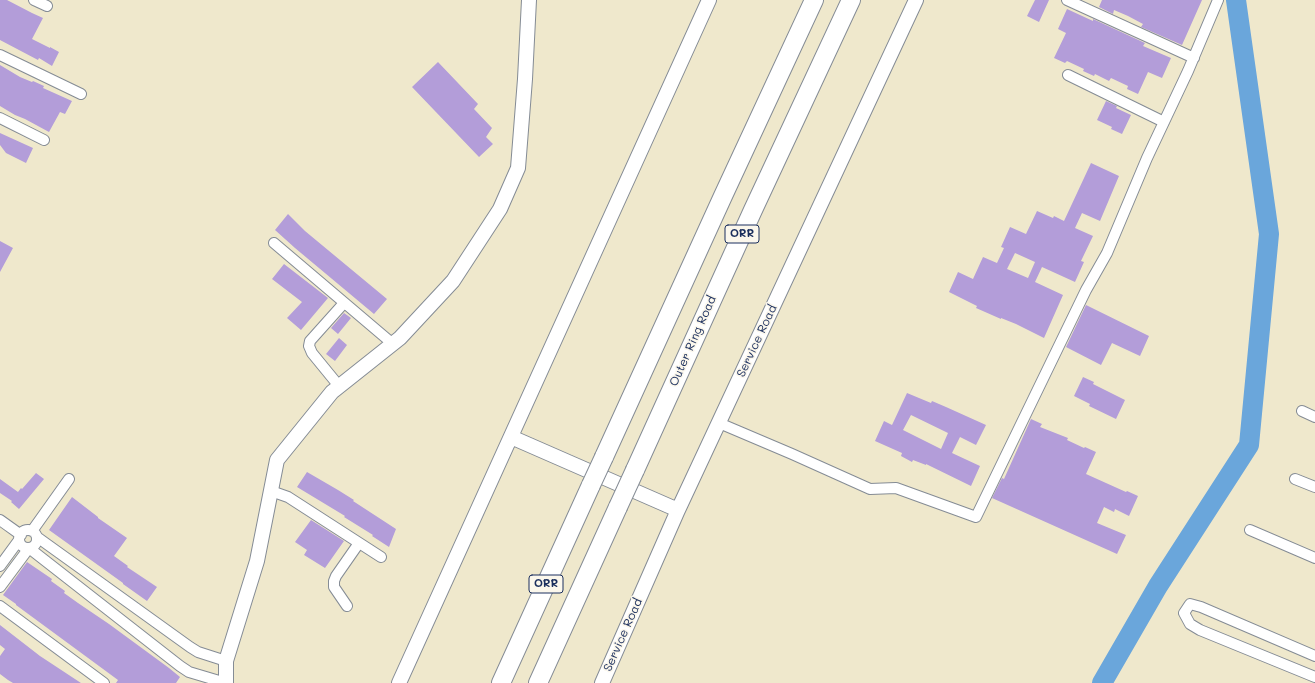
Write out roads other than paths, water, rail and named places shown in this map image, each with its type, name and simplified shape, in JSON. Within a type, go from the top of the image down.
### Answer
[{"type":"highway","name":"ORR","points":[[501,683],[814,0]]},
{"type":"highway","name":"Outer Ring Road","points":[[538,683],[753,210],[851,0]]},
{"type":"main road","points":[[226,683],[226,662],[257,561],[277,460],[332,392],[400,338],[453,281],[500,209],[518,168],[529,0]]},
{"type":"main road","points":[[399,683],[709,0]]},
{"type":"main road","name":"Service Road","points":[[602,683],[678,510],[916,0]]},
{"type":"main road","points":[[511,437],[678,510]]},
{"type":"street","points":[[34,0],[47,6]]},
{"type":"street","points":[[1067,0],[1194,58]]},
{"type":"street","points":[[719,423],[870,489],[896,488],[976,517],[1086,290],[1107,253],[1147,158],[1194,58],[1218,0]]},
{"type":"street","points":[[0,56],[81,94]]},
{"type":"street","points":[[1068,75],[1164,122]]},
{"type":"street","points":[[0,118],[44,140]]},
{"type":"street","points":[[274,243],[393,344]]},
{"type":"street","points":[[339,386],[312,353],[309,346],[310,341],[344,302]]},
{"type":"street","points":[[1302,411],[1315,417]]},
{"type":"street","points":[[1295,479],[1315,487]]},
{"type":"street","points":[[0,587],[28,548],[36,545],[35,534],[69,480]]},
{"type":"street","points":[[271,491],[288,497],[381,557]]},
{"type":"street","points":[[0,520],[20,537],[21,545],[28,548],[180,666],[189,672],[226,683]]},
{"type":"street","points":[[0,566],[20,537],[27,530],[35,534],[190,647],[198,652],[226,662]]},
{"type":"street","points":[[1250,530],[1315,558]]},
{"type":"street","points":[[347,606],[334,587],[334,581],[359,543]]},
{"type":"street","points":[[1315,656],[1201,607],[1190,604],[1184,613],[1190,624],[1200,630],[1315,677]]},
{"type":"street","points":[[0,606],[104,683]]},
{"type":"waterway","points":[[1102,683],[1158,586],[1249,445],[1269,234],[1236,0]]}]
